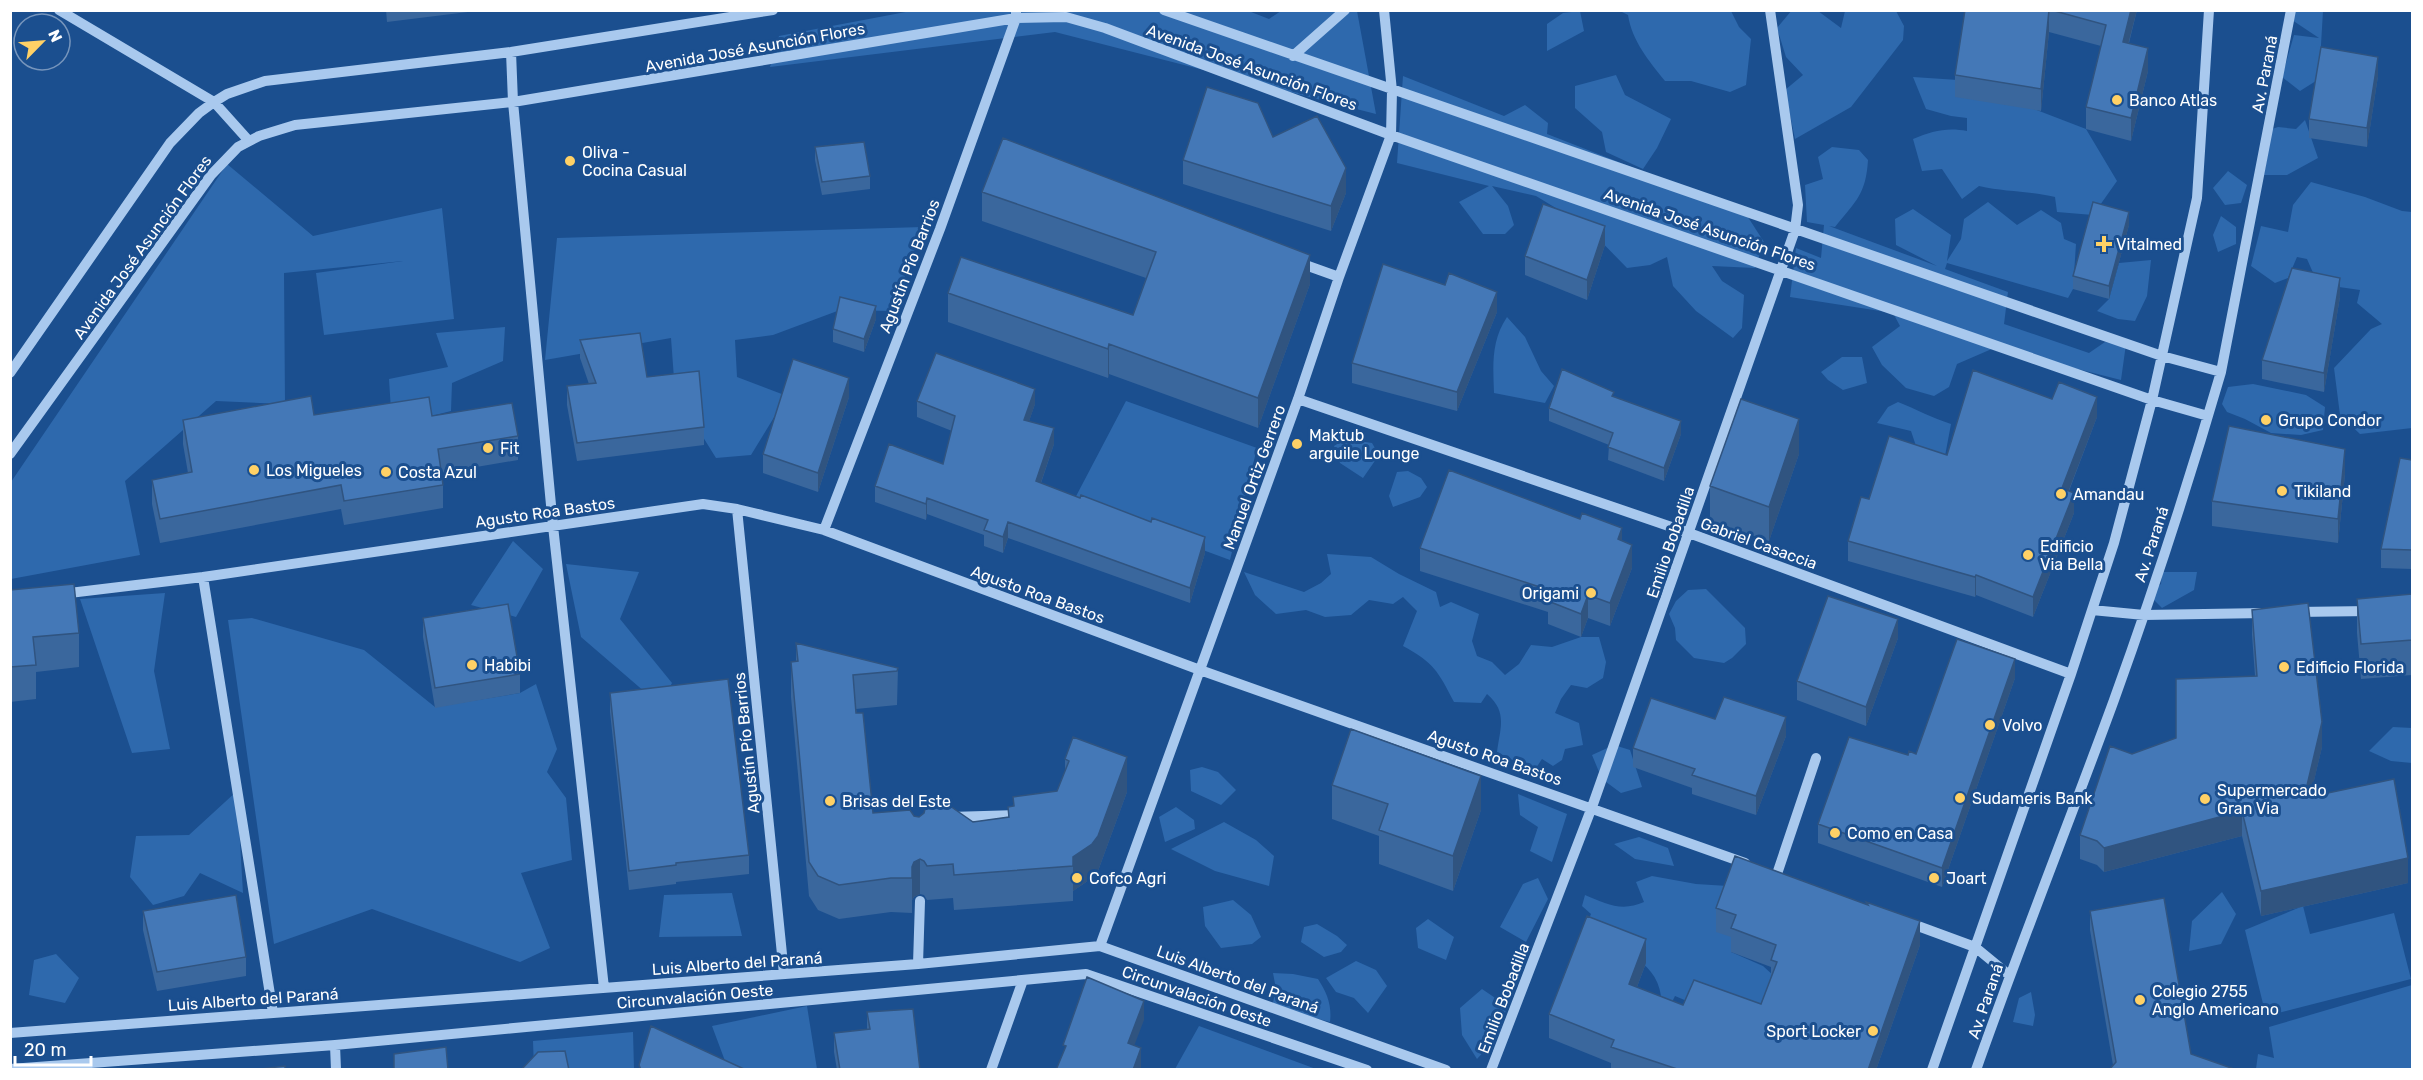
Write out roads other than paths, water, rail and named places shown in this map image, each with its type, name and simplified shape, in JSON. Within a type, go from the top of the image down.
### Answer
[{"type":"street","points":[[58,10],[214,102],[249,141]]},
{"type":"street","name":"Avenida José Asunción Flores","points":[[10,373],[170,143],[199,112],[227,94],[265,81],[511,52],[773,10]]},
{"type":"street","name":"Avenida José Asunción Flores","points":[[1164,10],[1392,91],[2162,356],[2221,372]]},
{"type":"street","points":[[1293,56],[1345,10]]},
{"type":"street","name":"Manuel Ortiz Gerrero","points":[[1100,946],[1391,135],[1392,91],[1384,10]]},
{"type":"street","name":"Emilio Bobadilla","points":[[1491,1070],[1592,807],[1795,230],[1798,205],[1770,10]]},
{"type":"street","name":"Av. Paraná","points":[[1932,1070],[2071,674],[2114,543],[2152,400],[2197,198],[2209,10]]},
{"type":"street","name":"Av. Paraná","points":[[1976,1070],[2009,975],[2144,615],[2208,416],[2221,372],[2291,10]]},
{"type":"street","name":"Avenida José Asunción Flores","points":[[10,454],[211,175],[238,147],[249,141],[295,125],[513,102],[1016,14],[1066,17],[1105,28],[1391,135],[2152,400],[2208,416]]},
{"type":"street","name":"Agustín Pío Barrios","points":[[824,530],[940,229],[1016,14]]},
{"type":"street","points":[[511,52],[513,102],[553,526],[604,988]]},
{"type":"street","points":[[1283,257],[1339,277]]},
{"type":"street","name":"Gabriel Casaccia","points":[[1298,399],[1689,533],[2071,674]]},
{"type":"street","name":"Agusto Roa Bastos","points":[[45,596],[203,577],[703,504],[738,509],[824,530],[1200,670],[1771,872],[1816,758]]},
{"type":"street","name":"Agustín Pío Barrios","points":[[738,509],[784,974]]},
{"type":"street","points":[[203,577],[273,1012]]},
{"type":"street","points":[[2092,610],[2144,615],[2378,610]]},
{"type":"street","points":[[933,817],[1022,815]]},
{"type":"street","points":[[918,964],[920,901]]},
{"type":"street","points":[[1898,918],[1975,947],[2009,975]]},
{"type":"street","name":"Luis Alberto del Paraná","points":[[10,1033],[918,964],[1100,946],[1446,1070]]},
{"type":"street","name":"Circunvalación Oeste","points":[[10,1069],[335,1045],[1086,974],[1367,1070]]},
{"type":"street","points":[[992,1070],[1023,980]]},
{"type":"street","points":[[335,1045],[336,1070]]},
{"type":"place","name":"Banco Atlas","points":[[2117,100]]},
{"type":"place","name":"Oliva - Cocina Casual","points":[[570,161]]},
{"type":"place","name":"Vitalmed","points":[[2104,244]]},
{"type":"place","name":"Grupo Condor","points":[[2266,420]]},
{"type":"place","name":"Maktub arguile Lounge","points":[[1297,444]]},
{"type":"place","name":"Fit","points":[[488,448]]},
{"type":"place","name":"Los Migueles","points":[[254,470]]},
{"type":"place","name":"Costa Azul","points":[[386,472]]},
{"type":"place","name":"Tikiland","points":[[2282,491]]},
{"type":"place","name":"Amandau","points":[[2061,494]]},
{"type":"place","name":"Edificio Via Bella","points":[[2028,555]]},
{"type":"place","name":"Origami","points":[[1591,593]]},
{"type":"place","name":"Habibi","points":[[472,665]]},
{"type":"place","name":"Edificio Florida","points":[[2284,667]]},
{"type":"place","name":"Volvo","points":[[1990,725]]},
{"type":"place","name":"Sudameris Bank","points":[[1960,798]]},
{"type":"place","name":"Supermercado Gran Via","points":[[2205,799]]},
{"type":"place","name":"Brisas del Este","points":[[830,801]]},
{"type":"place","name":"Como en Casa","points":[[1835,833]]},
{"type":"place","name":"Cofco Agri","points":[[1077,878]]},
{"type":"place","name":"Joart","points":[[1934,878]]},
{"type":"place","name":"Colegio 2755 Anglo Americano","points":[[2140,1000]]},
{"type":"place","name":"Sport Locker","points":[[1873,1031]]}]
